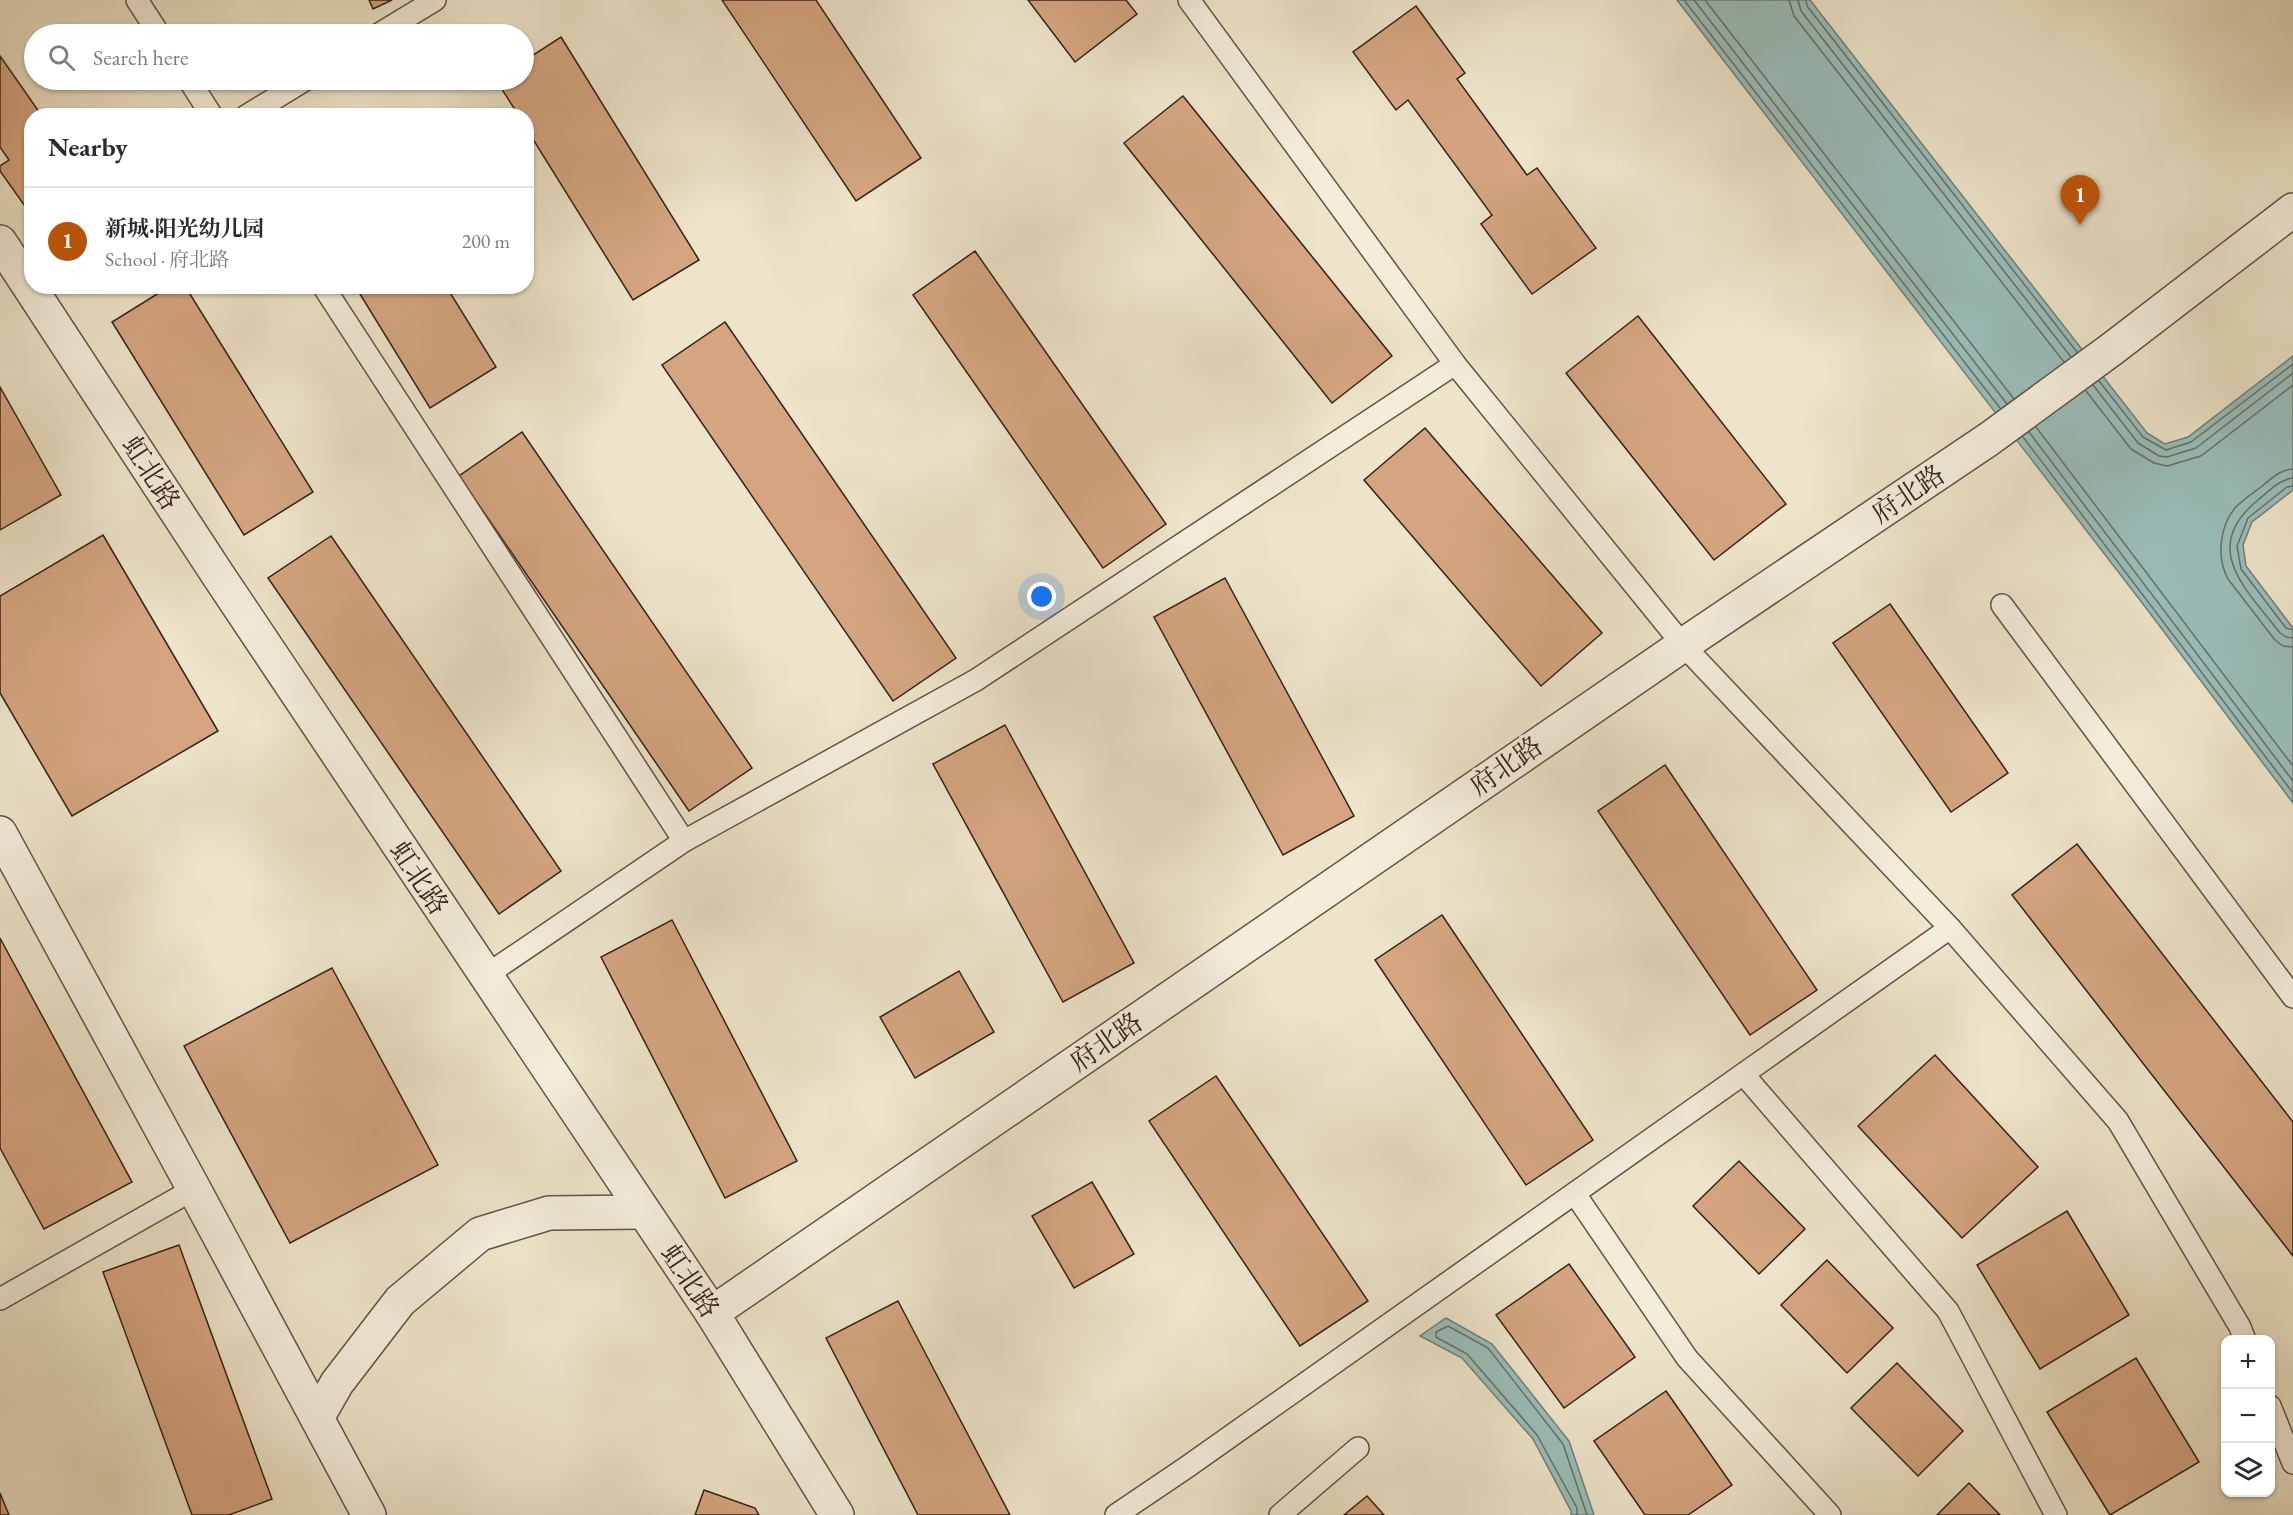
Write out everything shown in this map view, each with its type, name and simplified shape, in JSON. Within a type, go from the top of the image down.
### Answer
[{"type":"street","name":"府北路","points":[[712,1313],[1683,645],[1989,439],[2112,349],[2293,210]]},
{"type":"street","name":"虹北路","points":[[0,242],[24,279]]},
{"type":"street","name":"虹北路","points":[[34,294],[484,976],[712,1313],[837,1515]]},
{"type":"street","points":[[0,833],[369,1515]]},
{"type":"street","points":[[317,1418],[337,1383],[400,1301],[480,1234],[549,1213],[644,1212]]},
{"type":"lane","points":[[137,0],[153,24]]},
{"type":"lane","points":[[395,24],[435,0]]},
{"type":"lane","points":[[1189,0],[1455,364],[1683,645],[1950,928],[2118,1121],[2243,1335]]},
{"type":"lane","points":[[195,90],[207,108]]},
{"type":"lane","points":[[259,108],[289,90]]},
{"type":"lane","points":[[328,294],[684,841]]},
{"type":"lane","points":[[484,976],[684,841],[976,680],[1455,364]]},
{"type":"lane","points":[[2002,605],[2293,997]]},
{"type":"lane","points":[[1116,1515],[1950,928]]},
{"type":"lane","points":[[1744,1075],[1948,1311],[2056,1515]]},
{"type":"lane","points":[[0,1299],[194,1189]]},
{"type":"lane","points":[[1575,1194],[1687,1358],[1830,1515]]},
{"type":"lane","points":[[2275,1416],[2293,1463]]},
{"type":"lane","points":[[1281,1515],[1358,1448]]},
{"type":"water","points":[[1677,0],[1810,0],[2147,433],[2165,444],[2188,437],[2293,356],[2293,490],[2252,522],[2243,545],[2246,566],[2293,628],[2293,803],[2140,600]]},
{"type":"water","points":[[1446,1318],[1492,1344],[1569,1441],[1594,1515],[1571,1515],[1533,1439],[1462,1358],[1420,1336]]},
{"type":"building","points":[[369,0],[392,0],[373,9]]},
{"type":"building","points":[[722,0],[816,0],[921,158],[856,201]]},
{"type":"building","points":[[1028,0],[1126,0],[1137,14],[1075,62]]},
{"type":"building","points":[[1416,6],[1465,73],[1457,79],[1527,175],[1537,168],[1596,248],[1532,294],[1481,224],[1492,215],[1408,100],[1396,110],[1353,52]]},
{"type":"building","points":[[561,37],[699,260],[633,300],[534,141],[534,108],[514,108],[502,90],[534,90],[534,55]]},
{"type":"building","points":[[0,56],[36,108],[24,108],[24,205],[0,171],[0,166],[9,160],[0,147]]},
{"type":"building","points":[[1183,96],[1392,356],[1332,403],[1124,143]]},
{"type":"building","points":[[975,251],[1166,524],[1103,568],[913,295]]},
{"type":"building","points":[[157,294],[190,294],[313,492],[244,535],[112,322]]},
{"type":"building","points":[[360,294],[451,294],[496,367],[430,408]]},
{"type":"building","points":[[1638,316],[1786,504],[1714,560],[1566,373]]},
{"type":"building","points":[[725,322],[956,658],[893,701],[662,365]]},
{"type":"building","points":[[0,387],[61,495],[0,530]]},
{"type":"building","points":[[1425,428],[1602,633],[1541,686],[1364,480]]},
{"type":"building","points":[[522,432],[752,768],[689,811],[459,476]]},
{"type":"building","points":[[103,535],[218,731],[72,816],[0,693],[0,596]]},
{"type":"building","points":[[331,536],[561,871],[499,914],[268,578]]},
{"type":"building","points":[[1225,578],[1354,816],[1283,855],[1154,617]]},
{"type":"building","points":[[1890,604],[2008,773],[1951,812],[1833,643]]},
{"type":"building","points":[[1005,725],[1134,963],[1063,1002],[933,764]]},
{"type":"building","points":[[1665,765],[1817,990],[1750,1035],[1598,811]]},
{"type":"building","points":[[2077,844],[2293,1122],[2293,1256],[2012,895]]},
{"type":"building","points":[[1442,915],[1593,1140],[1526,1185],[1375,960]]},
{"type":"building","points":[[672,920],[797,1161],[725,1198],[601,957]]},
{"type":"building","points":[[0,938],[132,1182],[44,1229],[0,1148]]},
{"type":"building","points":[[332,968],[438,1165],[290,1243],[184,1046]]},
{"type":"building","points":[[959,971],[994,1032],[915,1078],[880,1017]]},
{"type":"building","points":[[1935,1055],[2038,1167],[1962,1238],[1858,1126]]},
{"type":"building","points":[[1216,1076],[1368,1301],[1300,1346],[1149,1121]]},
{"type":"building","points":[[1739,1161],[1805,1229],[1759,1274],[1693,1206]]},
{"type":"building","points":[[1092,1182],[1134,1254],[1074,1288],[1032,1216]]},
{"type":"building","points":[[2067,1211],[2129,1315],[2040,1369],[1977,1265]]},
{"type":"building","points":[[179,1245],[272,1499],[229,1515],[192,1515],[103,1272]]},
{"type":"building","points":[[1827,1260],[1893,1328],[1847,1373],[1781,1305]]},
{"type":"building","points":[[1569,1264],[1635,1357],[1564,1408],[1496,1315]]},
{"type":"building","points":[[898,1301],[1010,1515],[918,1515],[826,1338]]},
{"type":"building","points":[[2136,1358],[2199,1462],[2110,1515],[2047,1412]]},
{"type":"building","points":[[1897,1363],[1963,1431],[1918,1476],[1851,1408]]},
{"type":"building","points":[[1666,1391],[1732,1485],[1688,1515],[1645,1515],[1594,1441]]},
{"type":"building","points":[[1969,1483],[2000,1515],[1937,1515]]},
{"type":"building","points":[[704,1490],[755,1508],[759,1515],[695,1515]]},
{"type":"building","points":[[0,1493],[9,1515],[0,1515]]},
{"type":"building","points":[[1367,1496],[1384,1515],[1344,1515]]},
{"type":"place","name":"新城·阳光幼儿园","points":[[2080,225]]}]
